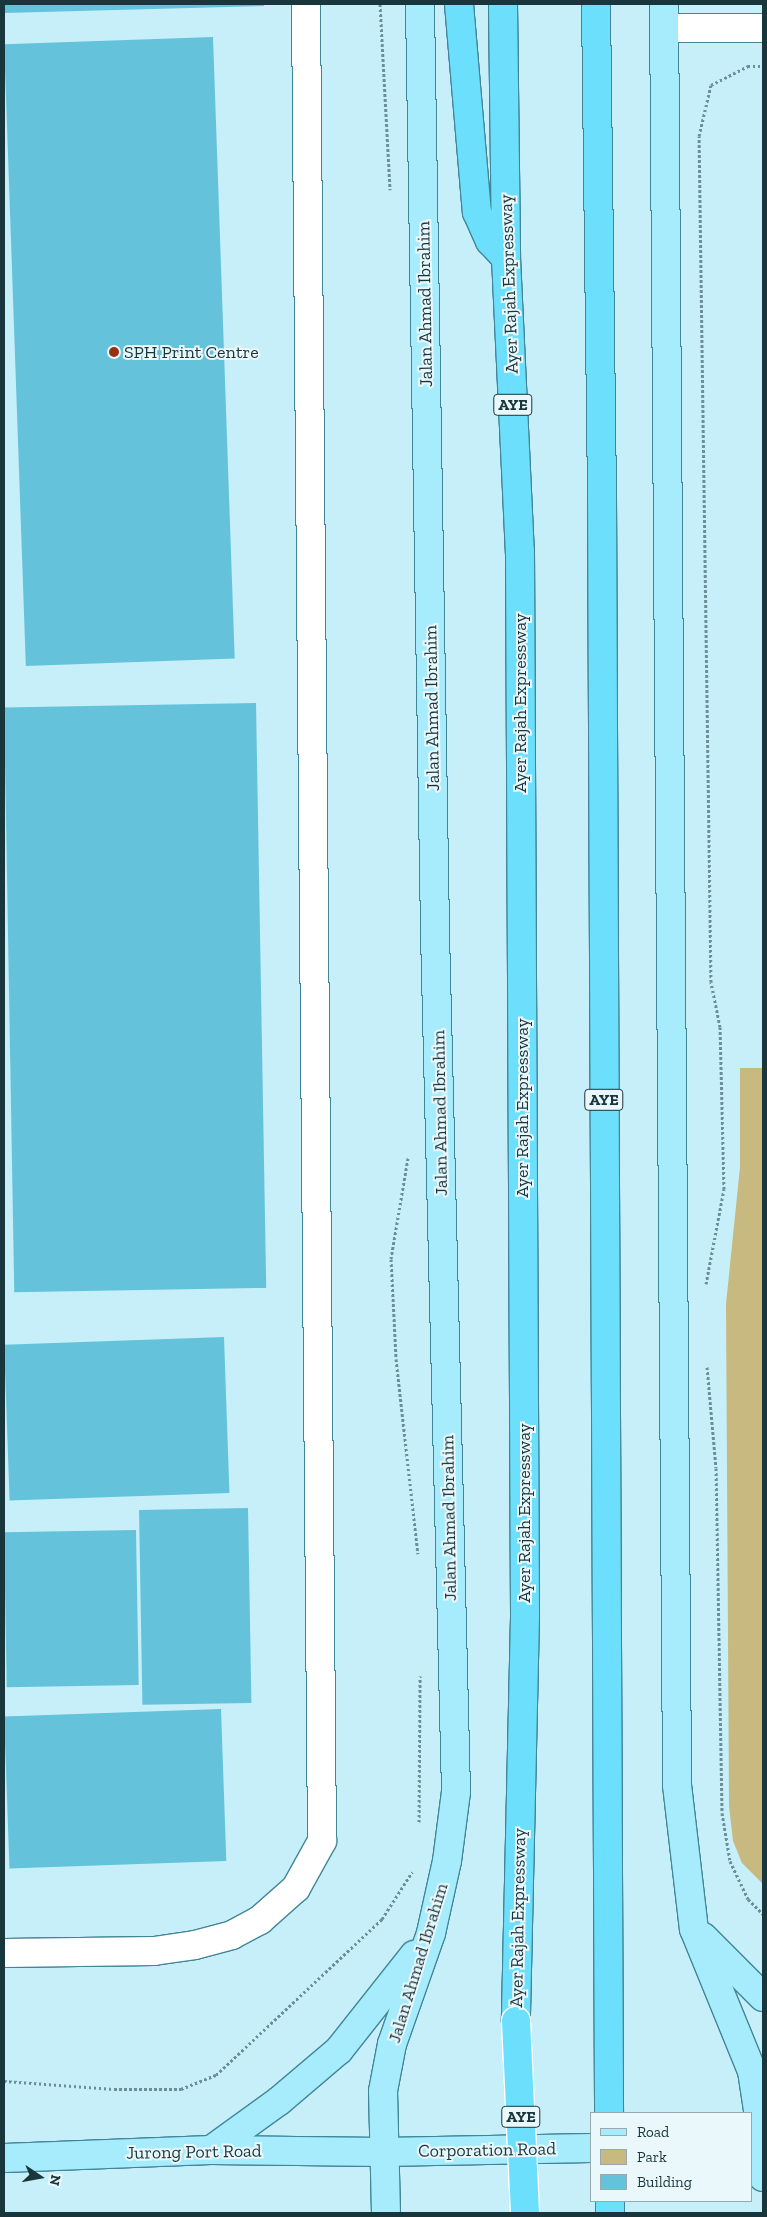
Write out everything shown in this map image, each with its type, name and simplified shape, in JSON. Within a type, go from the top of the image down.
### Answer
[{"type":"highway","points":[[460,4],[477,212],[490,241],[506,258]]},
{"type":"highway","name":"Ayer Rajah Expressway","points":[[503,4],[506,258],[520,571],[525,1617],[516,2021],[526,2213]]},
{"type":"highway","name":"AYE","points":[[596,4],[599,184],[609,2112]]},
{"type":"highway","points":[[599,184],[612,4]]},
{"type":"main road","name":"Jalan Ahmad Ibrahim","points":[[386,2213],[383,2092],[392,2044],[431,1933],[448,1861],[456,1792],[436,940],[420,4]]},
{"type":"main road","points":[[665,16],[667,770],[677,1785],[694,1929],[752,2071],[763,2143],[763,2177]]},
{"type":"main road","points":[[694,1929],[763,1997]]},
{"type":"main road","points":[[211,2150],[279,2101],[339,2050],[431,1933]]},
{"type":"main road","name":"Corporation Road","points":[[384,2152],[590,2148]]},
{"type":"main road","name":"Jurong Port Road","points":[[4,2158],[211,2150],[384,2152]]},
{"type":"street","points":[[4,1953],[154,1950],[195,1945],[232,1935],[260,1920],[296,1888],[322,1841],[306,4]]},
{"type":"street","points":[[665,16],[763,28]]},
{"type":"path","points":[[380,4],[391,199]]},
{"type":"path","points":[[705,1289],[724,1189],[720,1027],[711,982],[699,136],[711,85],[748,66],[763,66]]},
{"type":"path","points":[[410,1150],[391,1259],[396,1359],[419,1564]]},
{"type":"path","points":[[706,1364],[716,1468],[722,1813],[730,1861],[748,1899],[763,1914]]},
{"type":"path","points":[[419,1830],[420,1672]]},
{"type":"path","points":[[4,2081],[114,2089],[181,2089],[216,2075],[382,1919],[411,1874],[413,1865]]},
{"type":"green space","points":[[740,1068],[763,1068],[763,1884],[742,1863],[733,1841],[729,1806],[726,1304],[740,1167]]},
{"type":"building","points":[[4,4],[264,4],[264,6],[4,13]]},
{"type":"building","name":"SPH Print Centre","points":[[213,37],[235,659],[26,666],[4,44]]},
{"type":"building","points":[[256,703],[266,1288],[14,1292],[4,707]]},
{"type":"building","points":[[224,1337],[229,1493],[10,1501],[4,1345]]},
{"type":"building","points":[[248,1508],[251,1703],[142,1705],[139,1510]]},
{"type":"building","points":[[136,1530],[139,1685],[7,1687],[4,1532]]},
{"type":"building","points":[[221,1709],[226,1861],[9,1868],[4,1717]]},
{"type":"place","name":"SPH Print Centre","points":[[114,352]]}]
